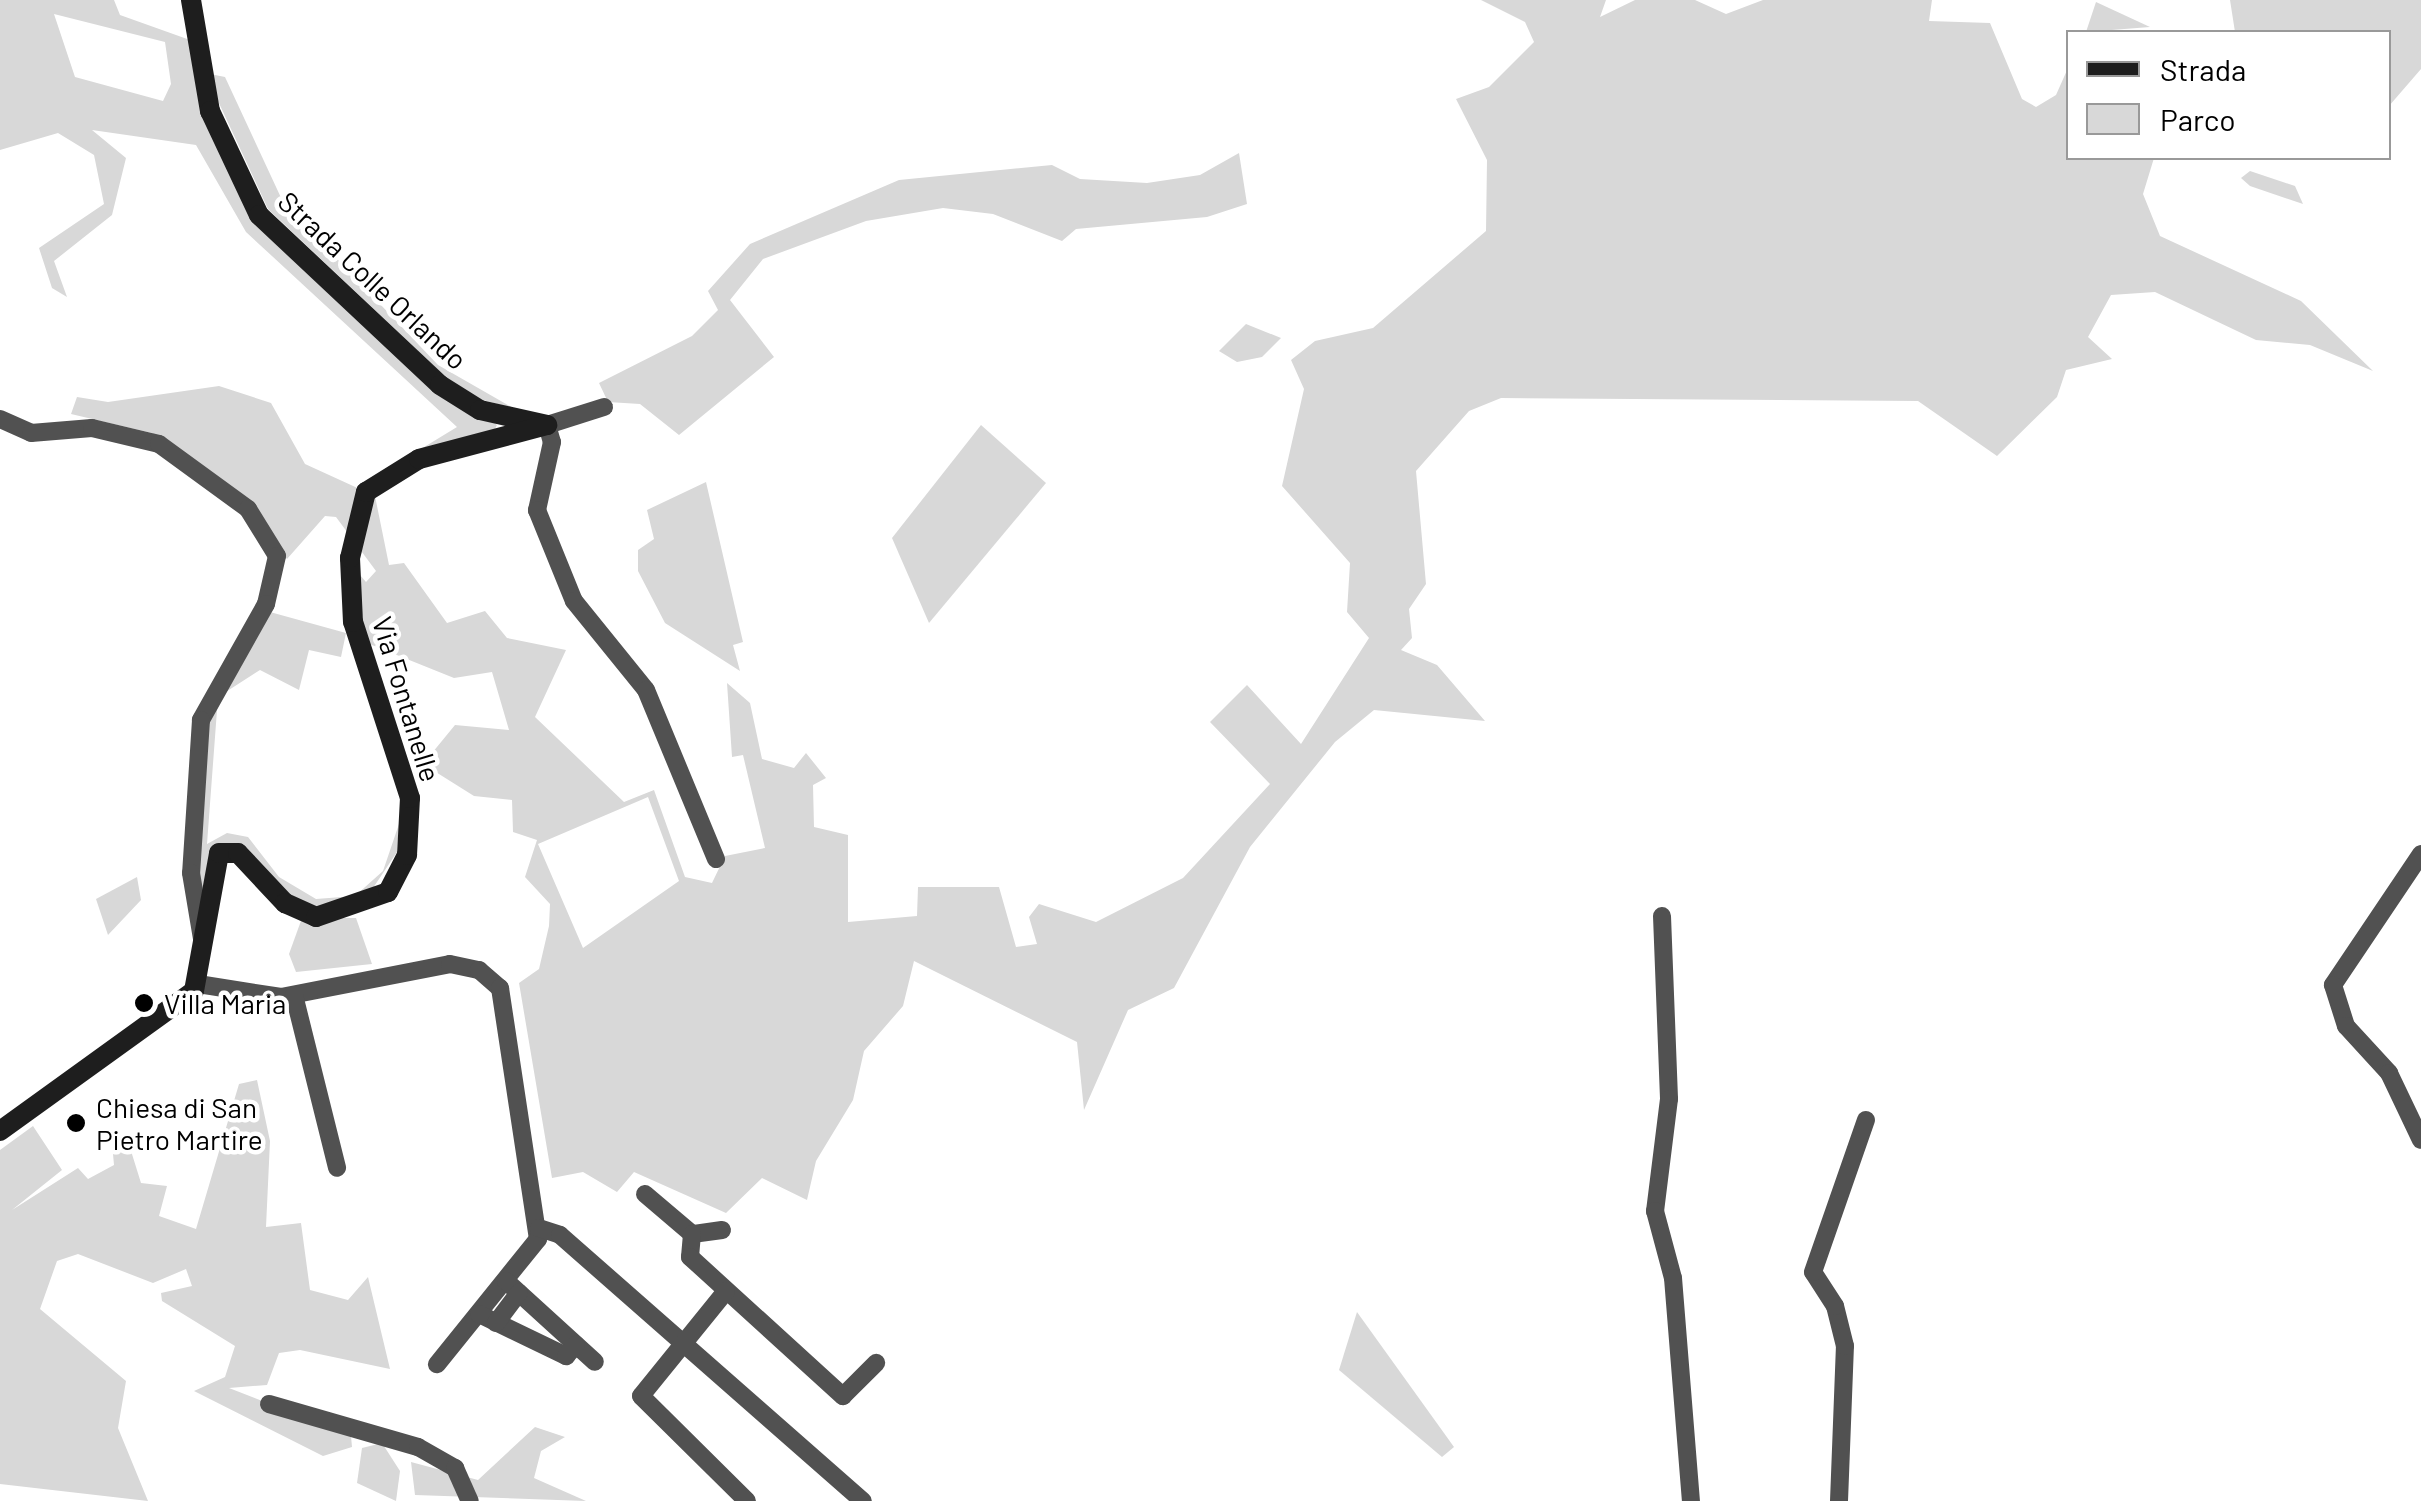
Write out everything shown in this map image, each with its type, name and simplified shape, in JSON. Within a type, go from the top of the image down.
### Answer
[{"type":"street","name":"Strada Colle Orlando","points":[[190,0],[210,111],[259,215],[440,385],[480,410],[547,425]]},
{"type":"street","name":"Via Fontanelle","points":[[198,984],[212,862],[229,849],[285,903],[316,916],[388,892],[407,855],[410,798],[353,622],[350,558],[366,492],[419,460],[604,407]]},
{"type":"street","points":[[0,420],[31,433],[92,428],[159,444],[248,510],[277,556],[270,594],[201,720],[191,856],[203,945]]},
{"type":"street","points":[[547,425],[552,442],[536,498],[544,534],[574,601],[646,690],[716,859]]},
{"type":"street","points":[[2421,854],[2342,962],[2333,994],[2346,1026],[2395,1082],[2421,1140]]},
{"type":"street","points":[[1662,916],[1669,1099],[1654,1212],[1673,1278],[1691,1501]]},
{"type":"street","points":[[0,1131],[198,984],[294,994],[450,964],[491,978],[510,1013],[539,1228],[512,1287],[487,1318],[437,1364]]},
{"type":"street","points":[[294,994],[337,1168]]},
{"type":"street","points":[[1839,1501],[1844,1346],[1836,1306],[1813,1272],[1866,1120]]},
{"type":"street","points":[[645,1194],[692,1234],[722,1230]]},
{"type":"street","points":[[539,1228],[560,1235],[858,1498]]},
{"type":"street","points":[[692,1234],[690,1257],[843,1396],[876,1364]]},
{"type":"street","points":[[512,1287],[595,1362]]},
{"type":"street","points":[[726,1292],[643,1386],[642,1400],[747,1501]]},
{"type":"street","points":[[487,1318],[566,1356],[576,1345]]},
{"type":"street","points":[[269,1404],[418,1447],[455,1468],[470,1501]]},
{"type":"green space","points":[[0,0],[114,0],[120,15],[190,40],[243,192],[497,425],[493,433],[393,466],[457,427],[246,232],[196,145],[92,130],[126,158],[112,215],[54,261],[67,297],[52,288],[39,248],[104,204],[94,155],[58,133],[0,150]],"holes":[[[54,14],[165,42],[171,84],[163,101],[75,77]]]},
{"type":"green space","points":[[1481,0],[1606,0],[1600,17],[1635,0],[1695,0],[1726,14],[1763,0],[1932,0],[1929,21],[1990,23],[2022,99],[2036,107],[2056,95],[2066,72],[2066,160],[2153,160],[2143,194],[2160,236],[2301,301],[2373,371],[2310,345],[2256,340],[2155,292],[2111,295],[2088,337],[2112,359],[2066,370],[2057,397],[1997,456],[1918,401],[1501,398],[1469,411],[1416,471],[1426,584],[1409,609],[1412,638],[1401,650],[1437,665],[1485,721],[1374,710],[1335,742],[1250,847],[1174,988],[1128,1010],[1084,1110],[1077,1042],[914,961],[903,1006],[864,1051],[853,1100],[816,1161],[807,1200],[762,1178],[726,1213],[634,1172],[617,1192],[583,1172],[552,1178],[519,983],[539,969],[549,926],[550,904],[525,877],[537,840],[513,832],[512,800],[474,796],[423,764],[455,725],[509,730],[492,672],[454,678],[367,643],[354,568],[366,582],[376,571],[336,517],[325,516],[287,559],[247,501],[152,433],[71,414],[77,397],[108,402],[219,386],[271,403],[305,464],[375,496],[389,565],[404,563],[447,623],[485,611],[507,638],[566,650],[535,717],[624,802],[654,790],[685,877],[712,883],[725,856],[765,848],[743,755],[732,757],[727,683],[750,703],[762,759],[794,768],[806,753],[826,778],[813,785],[814,827],[848,835],[848,922],[917,916],[918,887],[999,887],[1016,947],[1037,944],[1029,917],[1039,904],[1096,922],[1183,878],[1270,784],[1210,722],[1247,685],[1301,744],[1369,638],[1347,612],[1350,563],[1282,486],[1304,389],[1291,360],[1315,341],[1373,328],[1486,231],[1487,160],[1456,99],[1489,87],[1534,42],[1525,22]],"holes":[[[648,797],[679,881],[583,948],[538,844]]]},
{"type":"green space","points":[[2230,0],[2421,0],[2421,69],[2391,104],[2391,30],[2235,30]]},
{"type":"green space","points":[[2096,2],[2150,27],[2112,30],[2087,30]]},
{"type":"green space","points":[[205,73],[225,77],[283,202],[438,365],[515,409],[465,395],[268,209]]},
{"type":"green space","points":[[1239,153],[1247,204],[1207,217],[1076,229],[1062,241],[993,214],[943,208],[866,221],[763,259],[730,300],[774,357],[679,435],[640,404],[608,402],[599,383],[692,336],[718,310],[708,291],[750,244],[899,180],[1052,165],[1080,179],[1147,183],[1200,175]]},
{"type":"green space","points":[[2250,171],[2295,186],[2303,204],[2250,186],[2241,178]]},
{"type":"green space","points":[[1246,324],[1281,338],[1262,357],[1237,362],[1219,351]]},
{"type":"green space","points":[[981,425],[1046,483],[929,623],[892,538]]},
{"type":"green space","points":[[706,482],[743,642],[733,645],[740,671],[665,623],[638,571],[638,550],[654,539],[647,510]]},
{"type":"green space","points":[[270,612],[346,633],[341,657],[309,650],[299,690],[260,670],[218,697],[207,844],[227,833],[248,837],[279,877],[316,899],[355,896],[383,871],[399,824],[397,852],[369,894],[324,910],[286,898],[244,851],[210,848],[199,919],[196,768],[205,720],[214,693]]},
{"type":"green space","points":[[137,877],[141,900],[108,935],[96,899]]},
{"type":"green space","points":[[302,918],[356,918],[372,964],[296,972],[289,954]]},
{"type":"green space","points":[[257,1080],[270,1141],[266,1227],[301,1223],[310,1290],[348,1300],[368,1277],[390,1369],[300,1350],[279,1353],[267,1385],[229,1388],[351,1436],[352,1447],[323,1456],[194,1391],[225,1377],[235,1346],[162,1301],[161,1293],[192,1286],[186,1269],[153,1283],[78,1254],[57,1261],[40,1309],[126,1381],[118,1428],[148,1501],[0,1484],[0,1150],[33,1126],[62,1170],[12,1210],[78,1168],[88,1179],[114,1165],[112,1143],[127,1138],[141,1183],[167,1186],[159,1216],[196,1229],[239,1084]]},
{"type":"green space","points":[[1357,1312],[1454,1447],[1442,1457],[1339,1370]]},
{"type":"green space","points":[[535,1427],[565,1437],[541,1451],[534,1478],[586,1501],[415,1495],[411,1462],[478,1480]]},
{"type":"green space","points":[[382,1443],[400,1471],[396,1501],[357,1483],[362,1448]]},
{"type":"place","name":"Villa Maria","points":[[144,1003]]},
{"type":"place","name":"Chiesa di San Pietro Martire","points":[[76,1123]]}]
